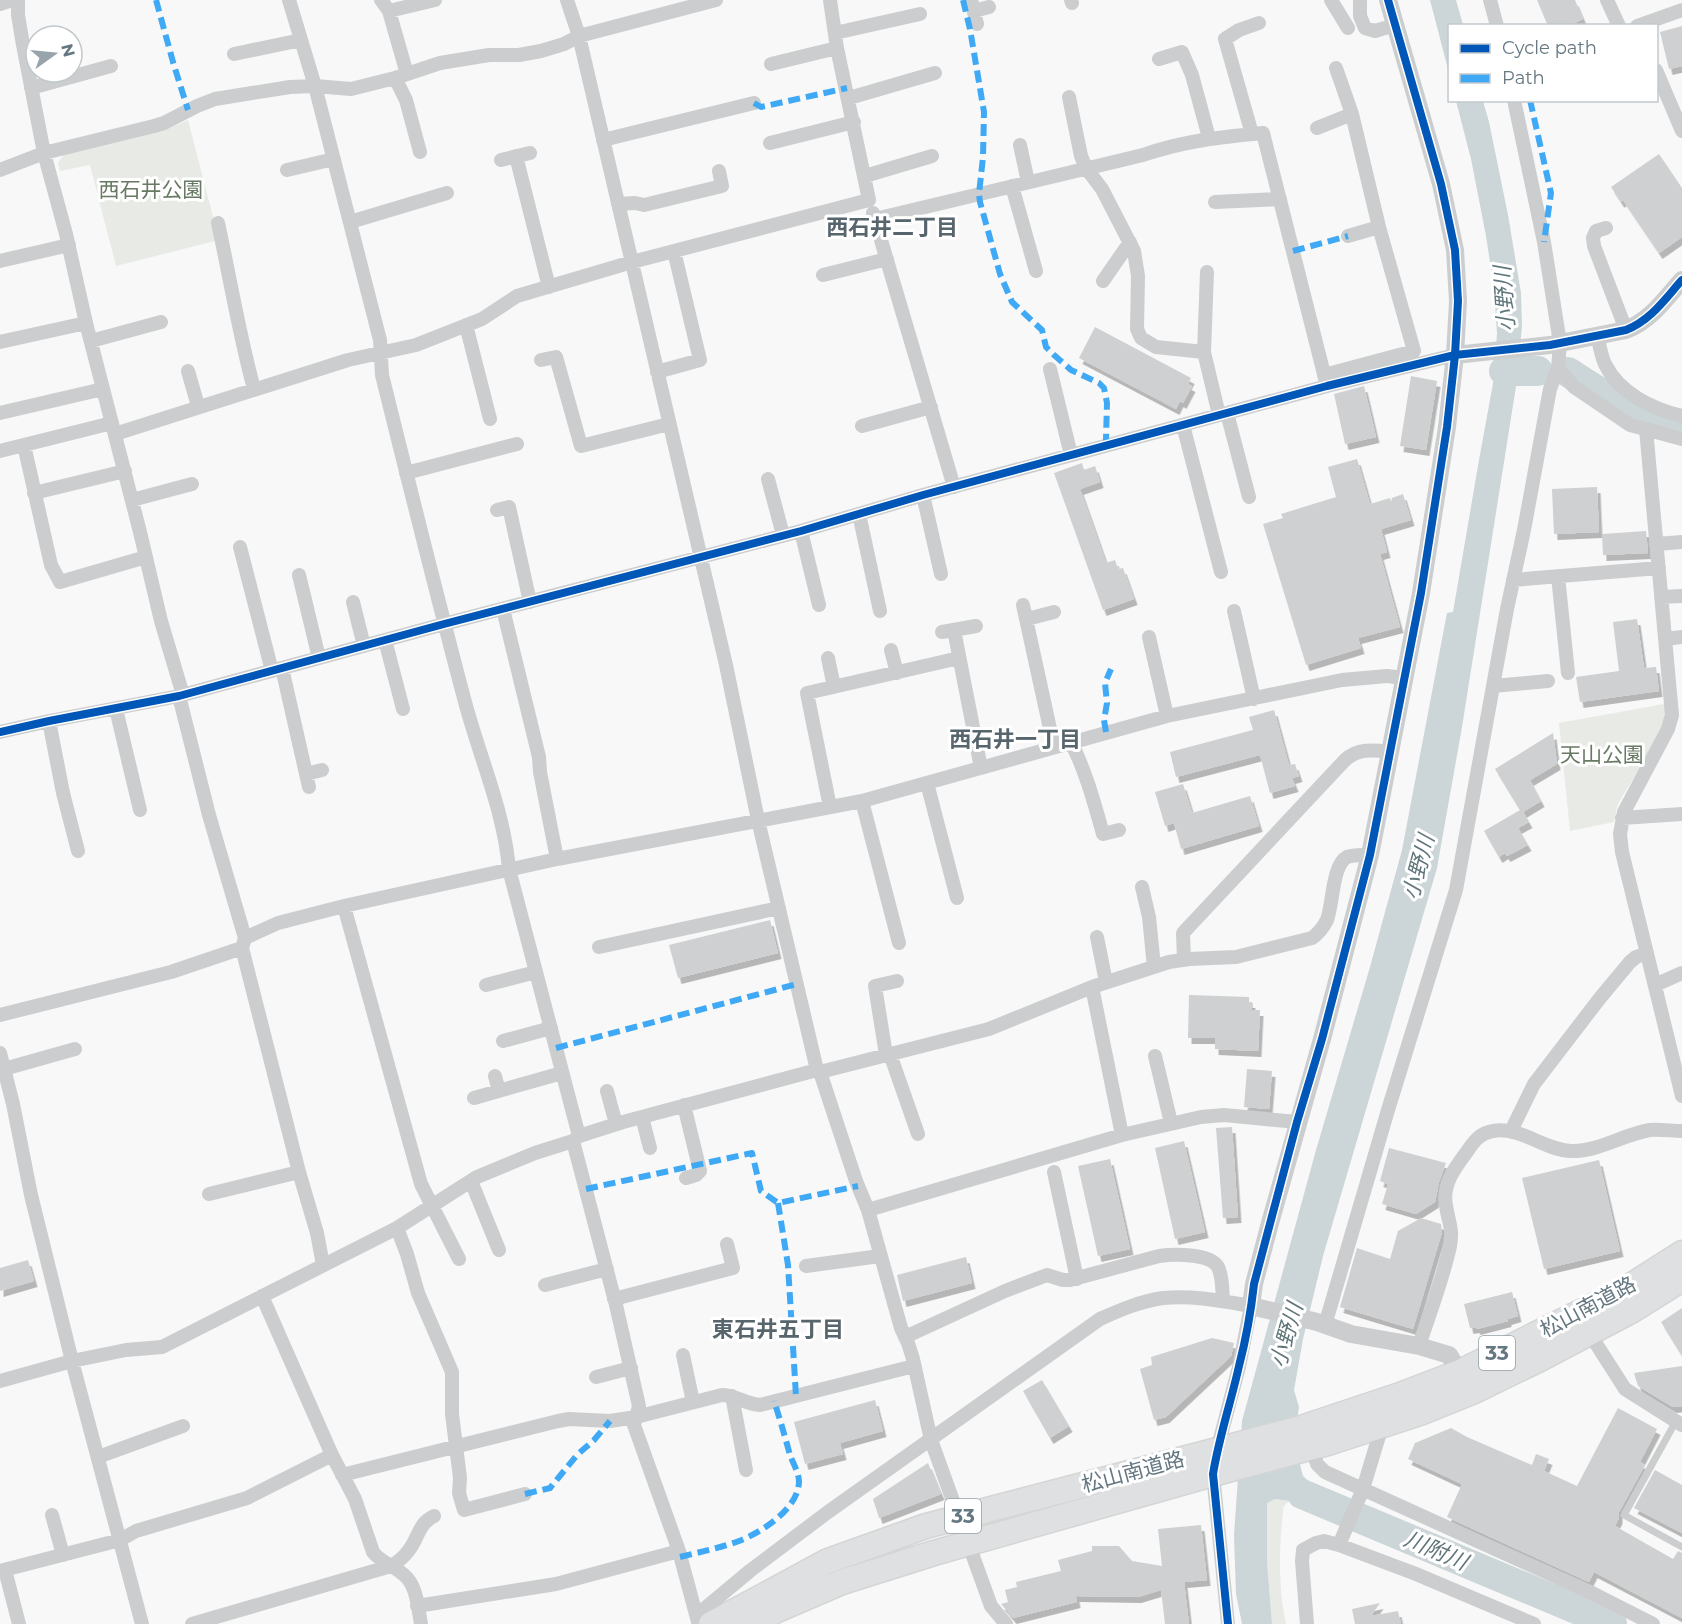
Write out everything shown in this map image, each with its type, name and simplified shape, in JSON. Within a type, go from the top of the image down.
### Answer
[{"type":"highway","name":"松山南道路","points":[[1304,1442],[1397,1396],[1466,1382],[1540,1359],[1621,1292],[1682,1253]]},
{"type":"highway","name":"松山南道路","points":[[1584,1323],[1631,1311],[1682,1279]]},
{"type":"highway","name":"松山南道路","points":[[702,1621],[828,1561],[926,1526],[1382,1426],[1420,1413],[1466,1382]]},
{"type":"highway","name":"松山南道路","points":[[750,1624],[842,1582],[1221,1460]]},
{"type":"street","points":[[0,4],[12,0]]},
{"type":"street","points":[[18,0],[20,27],[44,153],[69,245],[86,323],[125,471],[209,815],[244,943],[299,1172],[317,1233],[323,1265]]},
{"type":"street","points":[[289,0],[315,86],[380,340],[382,375],[444,624],[507,844],[509,869],[551,1028],[631,1368],[639,1406],[634,1425],[702,1621],[751,1570],[785,1544],[1100,1318],[1129,1306],[1161,1298],[1187,1297],[1256,1306],[1321,1323],[1351,1334],[1419,1346],[1449,1356],[1466,1382]]},
{"type":"street","points":[[420,152],[385,5],[435,0]]},
{"type":"street","points":[[567,0],[579,36],[632,262],[726,665],[758,820],[818,1071],[856,1182],[868,1210],[914,1366],[931,1440],[992,1606],[1006,1624]]},
{"type":"street","points":[[0,170],[44,153],[154,126],[215,99],[290,87],[315,86],[351,89],[449,62],[489,55],[519,55],[541,51],[660,7],[716,0]]},
{"type":"street","points":[[830,0],[837,48],[869,200],[954,487]]},
{"type":"street","points":[[1331,0],[1348,28]]},
{"type":"street","points":[[1360,0],[1360,16],[1365,28],[1375,31],[1395,25]]},
{"type":"street","points":[[1228,1624],[1221,1460],[1239,1367],[1256,1306],[1257,1274],[1371,855],[1420,593],[1461,354],[1455,250],[1441,184],[1388,0]]},
{"type":"street","points":[[1490,0],[1496,24]]},
{"type":"street","points":[[1607,0],[1618,24]]},
{"type":"street","points":[[974,12],[989,7]]},
{"type":"street","points":[[1642,24],[1682,9]]},
{"type":"street","points":[[835,33],[920,14]]},
{"type":"street","points":[[1252,134],[1225,39],[1239,30],[1259,23]]},
{"type":"street","points":[[234,54],[301,40]]},
{"type":"street","points":[[771,64],[837,48]]},
{"type":"street","points":[[1159,59],[1182,52],[1192,75],[1209,138]]},
{"type":"street","points":[[32,88],[111,66]]},
{"type":"street","points":[[0,732],[181,696],[444,624],[801,531],[923,495],[1223,414],[1414,351],[1379,227],[1352,114],[1336,68]]},
{"type":"street","points":[[849,98],[935,73]]},
{"type":"street","points":[[1658,74],[1682,131]]},
{"type":"street","points":[[1069,97],[1081,156],[1086,168],[1102,189],[1130,242],[1136,260],[1137,329],[1141,338],[1156,347],[1204,352]]},
{"type":"street","points":[[1321,1323],[1456,890],[1550,389],[1558,368],[1544,242],[1514,102]]},
{"type":"street","points":[[603,140],[754,103]]},
{"type":"street","points":[[1317,129],[1352,114]]},
{"type":"street","points":[[770,143],[854,122]]},
{"type":"street","points":[[875,219],[1143,155],[1163,148],[1209,138],[1263,133],[1326,381]]},
{"type":"street","points":[[1020,145],[1028,182]]},
{"type":"street","points":[[501,160],[530,153]]},
{"type":"street","points":[[516,156],[549,287]]},
{"type":"street","points":[[865,176],[932,156]]},
{"type":"street","points":[[287,170],[334,159]]},
{"type":"street","points":[[618,204],[635,202],[645,205],[722,186],[719,171]]},
{"type":"street","points":[[1012,186],[1036,271]]},
{"type":"street","points":[[350,222],[447,193]]},
{"type":"street","points":[[1215,201],[1280,199]]},
{"type":"street","points":[[0,451],[114,428],[198,406],[348,360],[416,345],[482,319],[517,296],[632,262],[869,200]]},
{"type":"street","points":[[218,223],[231,279],[241,342],[254,389]]},
{"type":"street","points":[[1348,236],[1379,227]]},
{"type":"street","points":[[1606,228],[1596,231],[1593,238],[1594,246],[1626,330]]},
{"type":"street","points":[[1103,281],[1130,242]]},
{"type":"street","points":[[0,261],[69,245]]},
{"type":"street","points":[[657,372],[700,360],[674,251]]},
{"type":"street","points":[[823,275],[887,259]]},
{"type":"street","points":[[1207,272],[1204,352],[1249,497]]},
{"type":"street","points":[[1326,381],[1461,354],[1555,344],[1626,330],[1638,325],[1653,313],[1682,280]]},
{"type":"street","points":[[91,341],[161,322]]},
{"type":"street","points":[[0,342],[86,323]]},
{"type":"street","points":[[466,325],[490,419]]},
{"type":"street","points":[[1597,336],[1605,364],[1617,382],[1646,404],[1682,416]]},
{"type":"street","points":[[541,360],[556,357],[581,446],[669,424]]},
{"type":"street","points":[[1558,368],[1574,387],[1630,425],[1682,439]]},
{"type":"street","points":[[1050,369],[1071,455]]},
{"type":"street","points":[[188,371],[198,406]]},
{"type":"street","points":[[0,413],[104,389]]},
{"type":"street","points":[[862,426],[931,407]]},
{"type":"street","points":[[1183,425],[1221,572]]},
{"type":"street","points":[[1646,429],[1665,639],[1676,699],[1668,729],[1624,812],[1620,834],[1622,852],[1682,1096]]},
{"type":"street","points":[[406,473],[517,444]]},
{"type":"street","points":[[24,445],[51,565],[60,582],[146,557]]},
{"type":"street","points":[[34,493],[125,471]]},
{"type":"street","points":[[768,479],[783,535]]},
{"type":"street","points":[[132,500],[192,484]]},
{"type":"street","points":[[923,495],[941,574]]},
{"type":"street","points":[[496,510],[509,507],[530,602]]},
{"type":"street","points":[[859,514],[880,611]]},
{"type":"street","points":[[801,531],[819,605]]},
{"type":"street","points":[[1656,544],[1682,542]]},
{"type":"street","points":[[240,547],[308,780],[322,770]]},
{"type":"street","points":[[1513,580],[1659,568]]},
{"type":"street","points":[[299,575],[319,658]]},
{"type":"street","points":[[1558,576],[1568,673]]},
{"type":"street","points":[[1661,597],[1682,596]]},
{"type":"street","points":[[353,602],[364,646]]},
{"type":"street","points":[[1023,605],[1054,747]]},
{"type":"street","points":[[503,609],[539,757],[557,859]]},
{"type":"street","points":[[1234,611],[1254,699]]},
{"type":"street","points":[[1027,619],[1054,612]]},
{"type":"street","points":[[976,626],[948,631],[959,658],[981,768]]},
{"type":"street","points":[[1149,637],[1167,716]]},
{"type":"street","points":[[1665,639],[1682,637]]},
{"type":"street","points":[[385,640],[403,709]]},
{"type":"street","points":[[891,650],[897,673]]},
{"type":"street","points":[[828,658],[834,687]]},
{"type":"street","points":[[830,807],[807,693],[959,658]]},
{"type":"street","points":[[0,1015],[171,972],[244,943],[278,923],[344,906],[557,859],[861,801],[1167,716],[1342,680],[1387,676],[1404,678]]},
{"type":"street","points":[[1493,687],[1548,681]]},
{"type":"street","points":[[116,709],[140,810]]},
{"type":"street","points":[[49,721],[63,793],[78,851]]},
{"type":"street","points":[[1071,742],[1090,786],[1102,834],[1119,830]]},
{"type":"street","points":[[1184,960],[1183,933],[1345,760],[1351,755],[1367,750],[1390,752]]},
{"type":"street","points":[[927,783],[957,898]]},
{"type":"street","points":[[861,801],[899,942]]},
{"type":"street","points":[[1622,818],[1682,814]]},
{"type":"street","points":[[0,1381],[72,1361],[126,1350],[162,1347],[397,1228],[471,1181],[504,1165],[616,1124],[989,1029],[1092,987],[1154,967],[1184,960],[1236,957],[1312,938],[1321,932],[1328,918],[1338,866],[1345,858],[1354,855],[1371,855]]},
{"type":"street","points":[[1142,887],[1149,917],[1154,967]]},
{"type":"street","points":[[344,906],[421,1184],[459,1259]]},
{"type":"street","points":[[599,947],[779,908]]},
{"type":"street","points":[[1097,937],[1106,982]]},
{"type":"street","points":[[1511,1131],[1534,1084],[1547,1066],[1630,962],[1647,953]]},
{"type":"street","points":[[486,985],[536,972]]},
{"type":"street","points":[[1655,985],[1682,973]]},
{"type":"street","points":[[897,981],[875,986],[888,1054],[918,1134]]},
{"type":"street","points":[[1092,987],[1122,1135]]},
{"type":"street","points":[[503,1041],[551,1028]]},
{"type":"street","points":[[4,1069],[75,1050]]},
{"type":"street","points":[[0,1053],[4,1069],[6,1100],[142,1624]]},
{"type":"street","points":[[1155,1056],[1171,1123]]},
{"type":"street","points":[[474,1098],[562,1073]]},
{"type":"street","points":[[495,1076],[499,1091]]},
{"type":"street","points":[[608,1091],[616,1124]]},
{"type":"street","points":[[684,1106],[700,1171],[686,1178]]},
{"type":"street","points":[[868,1210],[1122,1135],[1171,1123],[1214,1115],[1298,1122]]},
{"type":"street","points":[[642,1117],[650,1148]]},
{"type":"street","points":[[1419,1346],[1452,1234],[1445,1195],[1451,1173],[1475,1140],[1483,1134],[1501,1130],[1511,1131],[1542,1144],[1570,1151],[1585,1150],[1651,1130],[1682,1131]]},
{"type":"street","points":[[209,1194],[299,1172]]},
{"type":"street","points":[[1054,1172],[1077,1279]]},
{"type":"street","points":[[471,1181],[499,1250]]},
{"type":"street","points":[[397,1228],[418,1293],[452,1372],[452,1414],[460,1478],[459,1493],[464,1510],[525,1494]]},
{"type":"street","points":[[614,1299],[734,1268],[727,1244]]},
{"type":"street","points":[[905,1337],[1040,1277],[1047,1275],[1063,1280],[1077,1279],[1173,1254],[1211,1260],[1217,1265],[1221,1275],[1223,1300]]},
{"type":"street","points":[[806,1266],[880,1256]]},
{"type":"street","points":[[545,1285],[607,1269]]},
{"type":"street","points":[[262,1296],[332,1455],[355,1499],[373,1552],[410,1580],[421,1624]]},
{"type":"street","points":[[1584,1323],[1625,1389],[1679,1423]]},
{"type":"street","points":[[683,1355],[693,1402]]},
{"type":"street","points":[[342,1475],[569,1419],[610,1421],[636,1417],[722,1395],[732,1396],[752,1405],[760,1405],[914,1366]]},
{"type":"street","points":[[596,1377],[631,1368]]},
{"type":"street","points":[[732,1396],[746,1470]]},
{"type":"street","points":[[98,1457],[183,1426]]},
{"type":"street","points":[[1341,1540],[1362,1490],[1382,1426]]},
{"type":"street","points":[[1304,1442],[1317,1464],[1325,1472],[1582,1588],[1653,1624]]},
{"type":"street","points":[[19,1624],[3,1570],[120,1540],[136,1531],[247,1498],[332,1455]]},
{"type":"street","points":[[52,1515],[63,1555]]},
{"type":"street","points":[[192,1624],[391,1566],[401,1560],[409,1550],[423,1523],[434,1516]]},
{"type":"street","points":[[1307,1624],[1303,1550],[1316,1543],[1341,1540],[1534,1624]]},
{"type":"street","points":[[417,1606],[556,1584],[679,1551]]},
{"type":"lane","points":[[1679,1423],[1624,1515],[1682,1547]]},
{"type":"green space","name":"西石井公園","points":[[188,120],[219,240],[116,266],[90,165],[60,171],[58,163],[65,153],[170,128]]},
{"type":"green space","name":"天山公園","points":[[1664,704],[1665,714],[1662,726],[1618,804],[1614,822],[1570,831],[1559,723]]},
{"type":"green space","points":[[1275,1499],[1289,1501],[1283,1511],[1280,1554],[1280,1582],[1286,1624],[1272,1624],[1267,1562],[1267,1503]]},
{"type":"water","points":[[1430,0],[1456,0],[1463,24],[1448,24],[1448,69]]},
{"type":"water","name":"小野川","points":[[1456,102],[1483,102],[1489,122],[1521,293],[1522,326],[1517,380],[1462,727],[1437,868],[1323,1256],[1303,1339],[1294,1390],[1299,1407],[1294,1442],[1303,1476],[1338,1508],[1275,1499],[1267,1503],[1267,1562],[1272,1624],[1242,1624],[1236,1594],[1234,1535],[1242,1421],[1316,1150],[1402,850],[1447,613],[1453,612],[1494,378],[1497,333],[1494,288],[1471,159]]},
{"type":"building","points":[[1537,0],[1575,0],[1583,19],[1572,24],[1547,24]]},
{"type":"building","points":[[1682,26],[1682,66],[1669,69],[1660,32]]},
{"type":"building","points":[[1659,154],[1682,188],[1682,237],[1659,253],[1623,200],[1621,202],[1611,187]]},
{"type":"building","points":[[1095,327],[1191,378],[1188,384],[1192,386],[1183,403],[1180,401],[1176,409],[1079,358]]},
{"type":"building","points":[[1411,376],[1437,381],[1426,450],[1400,446]]},
{"type":"building","points":[[1364,386],[1376,437],[1345,444],[1334,394]]},
{"type":"building","points":[[1357,459],[1370,504],[1390,498],[1391,502],[1392,498],[1403,494],[1411,520],[1381,529],[1387,552],[1380,554],[1400,627],[1358,638],[1361,648],[1306,665],[1263,524],[1283,518],[1281,514],[1336,497],[1328,467]]},
{"type":"building","points":[[1082,463],[1084,470],[1095,466],[1100,482],[1080,489],[1106,563],[1115,560],[1118,569],[1123,568],[1134,599],[1103,610],[1054,473]]},
{"type":"building","points":[[1597,487],[1599,532],[1554,534],[1552,489]]},
{"type":"building","points":[[1646,531],[1648,553],[1603,555],[1602,534]]},
{"type":"building","points":[[1637,619],[1644,668],[1656,667],[1659,691],[1580,702],[1576,677],[1619,671],[1613,622]]},
{"type":"building","points":[[1274,710],[1289,765],[1295,764],[1299,776],[1292,778],[1295,786],[1270,793],[1260,755],[1176,777],[1170,752],[1253,730],[1249,717]]},
{"type":"building","points":[[1553,733],[1557,764],[1530,780],[1541,801],[1523,812],[1529,822],[1518,828],[1528,845],[1507,856],[1505,853],[1499,857],[1484,831],[1520,810],[1495,769]]},
{"type":"building","points":[[1183,784],[1192,813],[1250,796],[1259,826],[1181,849],[1174,823],[1165,826],[1155,792]]},
{"type":"building","points":[[770,920],[778,953],[678,978],[669,945]]},
{"type":"building","points":[[1189,995],[1249,997],[1249,1002],[1252,1002],[1251,1010],[1260,1010],[1258,1051],[1215,1049],[1215,1038],[1188,1038]]},
{"type":"building","points":[[1247,1069],[1272,1071],[1269,1109],[1244,1107]]},
{"type":"building","points":[[1232,1127],[1238,1217],[1223,1218],[1216,1128]]},
{"type":"building","points":[[1184,1141],[1205,1232],[1175,1239],[1155,1148]]},
{"type":"building","points":[[1389,1148],[1446,1163],[1435,1202],[1416,1214],[1382,1204],[1388,1184],[1380,1181]]},
{"type":"building","points":[[1110,1159],[1130,1249],[1098,1256],[1078,1166]]},
{"type":"building","points":[[1599,1160],[1620,1251],[1544,1269],[1522,1178]]},
{"type":"building","points":[[1421,1218],[1441,1224],[1442,1232],[1413,1329],[1340,1307],[1357,1248],[1390,1259],[1398,1231]]},
{"type":"building","points":[[966,1257],[972,1283],[903,1301],[897,1275]]},
{"type":"building","points":[[28,1260],[34,1281],[0,1291],[0,1268]]},
{"type":"building","points":[[1512,1292],[1518,1316],[1477,1329],[1476,1327],[1470,1328],[1464,1304]]},
{"type":"building","points":[[1682,1308],[1682,1356],[1661,1322]]},
{"type":"building","points":[[1212,1338],[1234,1343],[1231,1356],[1166,1417],[1154,1420],[1140,1369],[1152,1365],[1151,1357]]},
{"type":"building","points":[[1682,1366],[1682,1406],[1673,1407],[1638,1386],[1634,1373]]},
{"type":"building","points":[[1042,1380],[1069,1426],[1050,1438],[1023,1391]]},
{"type":"building","points":[[875,1400],[883,1431],[840,1443],[843,1454],[805,1464],[794,1422]]},
{"type":"building","points":[[1618,1408],[1657,1429],[1640,1462],[1645,1465],[1619,1512],[1615,1526],[1673,1559],[1678,1551],[1682,1553],[1682,1618],[1594,1572],[1589,1582],[1447,1517],[1462,1484],[1408,1459],[1415,1443],[1451,1428],[1532,1465],[1536,1454],[1549,1459],[1544,1471],[1577,1486]]},
{"type":"building","points":[[928,1463],[941,1494],[879,1518],[873,1499]]},
{"type":"building","points":[[1655,1470],[1682,1485],[1682,1533],[1634,1508]]},
{"type":"building","points":[[1201,1525],[1207,1580],[1184,1582],[1189,1624],[1165,1624],[1161,1590],[1138,1597],[1076,1596],[1077,1602],[1013,1618],[1001,1604],[1008,1602],[1005,1590],[1017,1587],[1016,1582],[1061,1571],[1058,1560],[1092,1551],[1092,1546],[1119,1546],[1132,1561],[1162,1566],[1158,1529]]},
{"type":"building","points":[[1380,1603],[1371,1616],[1398,1611],[1401,1624],[1355,1624],[1352,1609]]},
{"type":"waterway","points":[[1504,371],[1538,371]]},
{"type":"waterway","points":[[1568,372],[1623,405],[1666,423],[1682,427]]},
{"type":"waterway","name":"川附川","points":[[1302,1494],[1612,1624]]},
{"type":"marked path","points":[[156,0],[188,110]]},
{"type":"marked path","points":[[963,0],[984,112],[980,202],[1000,274],[1012,302],[1042,330],[1046,347],[1071,370],[1099,383],[1104,388],[1107,403],[1106,439],[1108,445]]},
{"type":"marked path","points":[[754,103],[761,107],[847,88]]},
{"type":"marked path","points":[[1530,102],[1551,193],[1544,242]]},
{"type":"marked path","points":[[1293,251],[1348,236]]},
{"type":"marked path","points":[[1106,732],[1105,683],[1111,669]]},
{"type":"marked path","points":[[556,1048],[797,984]]},
{"type":"marked path","points":[[586,1189],[752,1153],[761,1191],[778,1203],[858,1186]]},
{"type":"marked path","points":[[778,1203],[788,1265],[796,1396]]},
{"type":"marked path","points":[[680,1557],[725,1546],[748,1537],[777,1518],[792,1501],[797,1492],[799,1479],[774,1401]]},
{"type":"marked path","points":[[525,1494],[550,1488],[577,1455],[610,1421]]},
{"type":"cycle path","points":[[1228,1624],[1213,1474],[1244,1346],[1254,1284],[1370,855],[1421,593],[1447,427],[1455,355],[1458,301],[1455,250],[1441,184],[1388,0]]},
{"type":"cycle path","points":[[0,732],[179,696],[801,531],[923,495],[1327,386],[1455,355],[1550,345],[1626,330],[1650,315],[1682,280]]},
{"type":"district","name":"西石井二丁目","points":[[892,227]]},
{"type":"district","name":"西石井一丁目","points":[[1015,739]]},
{"type":"district","name":"東石井五丁目","points":[[778,1329]]}]
